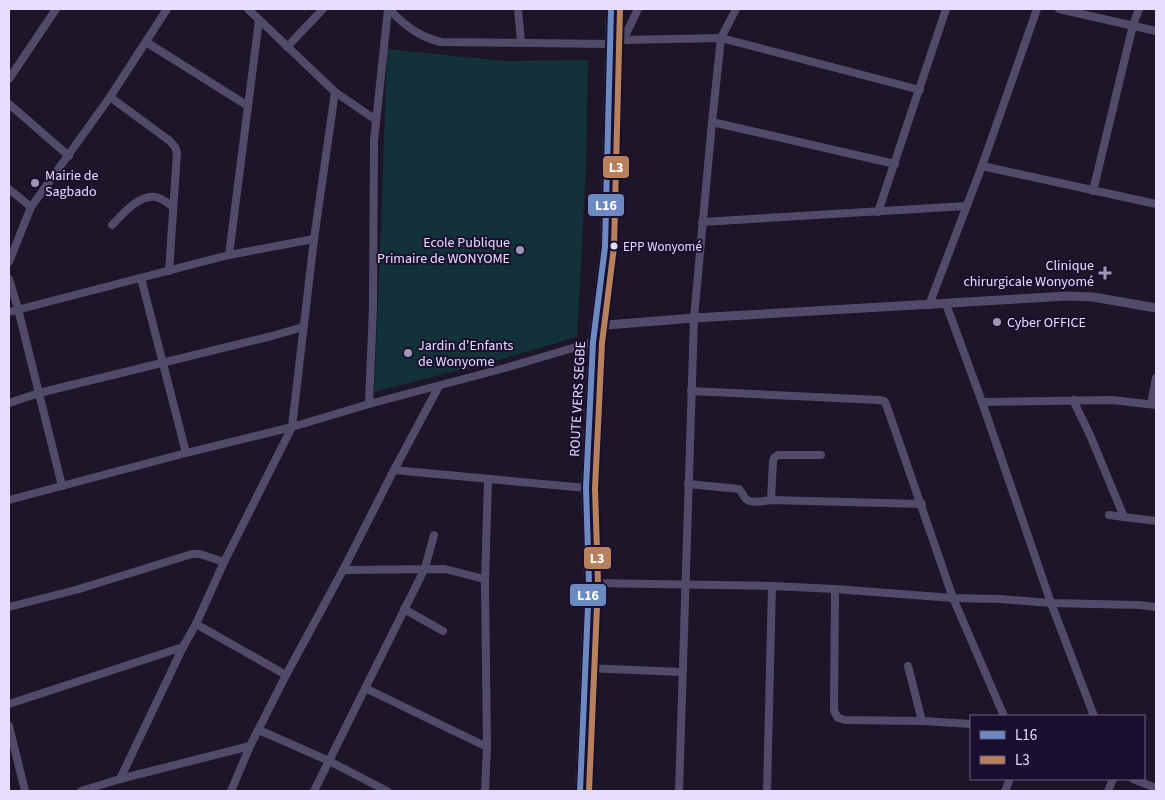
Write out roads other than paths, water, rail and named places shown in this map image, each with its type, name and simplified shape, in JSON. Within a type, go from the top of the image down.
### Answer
[{"type":"main road","name":"ROUTE VERS SEGBE","points":[[580,791],[589,583],[586,488],[594,326],[605,247],[611,9]]},
{"type":"street","points":[[9,80],[56,9]]},
{"type":"street","points":[[9,262],[31,207],[110,97],[167,9]]},
{"type":"street","points":[[248,9],[334,92],[376,120]]},
{"type":"street","points":[[287,46],[323,9]]},
{"type":"street","points":[[389,9],[402,22],[419,34],[441,42],[610,44],[623,40],[721,38],[920,90]]},
{"type":"street","points":[[369,404],[373,306],[374,141],[389,9]]},
{"type":"street","points":[[518,9],[521,42]]},
{"type":"street","points":[[623,40],[638,9]]},
{"type":"street","points":[[679,791],[694,318],[721,38],[736,9]]},
{"type":"street","points":[[878,212],[946,9]]},
{"type":"street","points":[[929,305],[982,166],[1037,9]]},
{"type":"street","points":[[1059,9],[1156,31]]},
{"type":"street","points":[[1093,191],[1132,25],[1139,9]]},
{"type":"street","points":[[229,255],[260,20]]},
{"type":"street","points":[[146,42],[248,106]]},
{"type":"street","points":[[120,779],[183,647],[196,624],[224,562],[292,427],[314,239],[334,92]]},
{"type":"street","points":[[110,97],[170,141],[175,147],[177,153],[169,271]]},
{"type":"street","points":[[9,104],[69,156]]},
{"type":"street","points":[[712,122],[895,164]]},
{"type":"street","points":[[982,166],[1156,204]]},
{"type":"street","points":[[9,189],[31,207]]},
{"type":"street","points":[[112,225],[134,203],[146,198],[154,196],[173,207]]},
{"type":"street","points":[[702,222],[966,206]]},
{"type":"street","points":[[9,312],[229,255],[314,239]]},
{"type":"street","points":[[141,278],[186,453]]},
{"type":"street","points":[[9,279],[62,486]]},
{"type":"street","points":[[594,326],[694,318],[1068,296],[1093,297],[1156,308]]},
{"type":"street","points":[[946,304],[1051,603],[1094,715]]},
{"type":"street","points":[[9,403],[39,393],[303,327]]},
{"type":"street","points":[[9,500],[292,427],[593,342]]},
{"type":"street","points":[[982,402],[1112,400],[1154,405],[1156,378]]},
{"type":"street","points":[[230,791],[250,746],[286,675],[439,386]]},
{"type":"street","points":[[691,391],[884,401],[922,504],[953,598],[1004,715]]},
{"type":"street","points":[[1073,400],[1090,435],[1124,517]]},
{"type":"street","points":[[771,500],[772,461],[774,458],[778,455],[821,455]]},
{"type":"street","points":[[394,470],[586,488]]},
{"type":"street","points":[[486,791],[488,747],[485,583],[488,479]]},
{"type":"street","points":[[688,484],[739,488],[746,499],[750,501],[922,504]]},
{"type":"street","points":[[1109,515],[1156,521]]},
{"type":"street","points":[[314,791],[425,568],[434,535]]},
{"type":"street","points":[[9,607],[79,589],[192,554],[200,554],[224,562]]},
{"type":"street","points":[[343,570],[425,568],[450,570],[484,579],[485,583]]},
{"type":"street","points":[[589,583],[834,588],[953,598],[1139,605],[1156,608]]},
{"type":"street","points":[[767,791],[772,586]]},
{"type":"street","points":[[834,588],[834,711],[838,718],[845,720],[970,724]]},
{"type":"street","points":[[404,609],[443,631]]},
{"type":"street","points":[[196,624],[286,675]]},
{"type":"street","points":[[9,704],[183,647]]},
{"type":"street","points":[[908,666],[922,721]]},
{"type":"street","points":[[585,668],[682,672]]},
{"type":"street","points":[[365,688],[488,747]]},
{"type":"street","points":[[9,726],[24,791]]},
{"type":"street","points":[[258,730],[329,761],[387,791]]},
{"type":"street","points":[[81,791],[120,779],[250,746]]},
{"type":"street","points":[[1136,780],[1156,788]]},
{"type":"place","name":"Mairie de Sagbado","points":[[35,183]]},
{"type":"place","name":"EPP Wonyomé","points":[[614,246]]},
{"type":"place","name":"Ecole Publique Primaire de WONYOME","points":[[520,250]]},
{"type":"place","name":"Clinique chirurgicale Wonyomé","points":[[1105,273]]},
{"type":"place","name":"Cyber OFFICE","points":[[997,322]]},
{"type":"place","name":"Jardin d'Enfants de Wonyome","points":[[408,353]]}]
